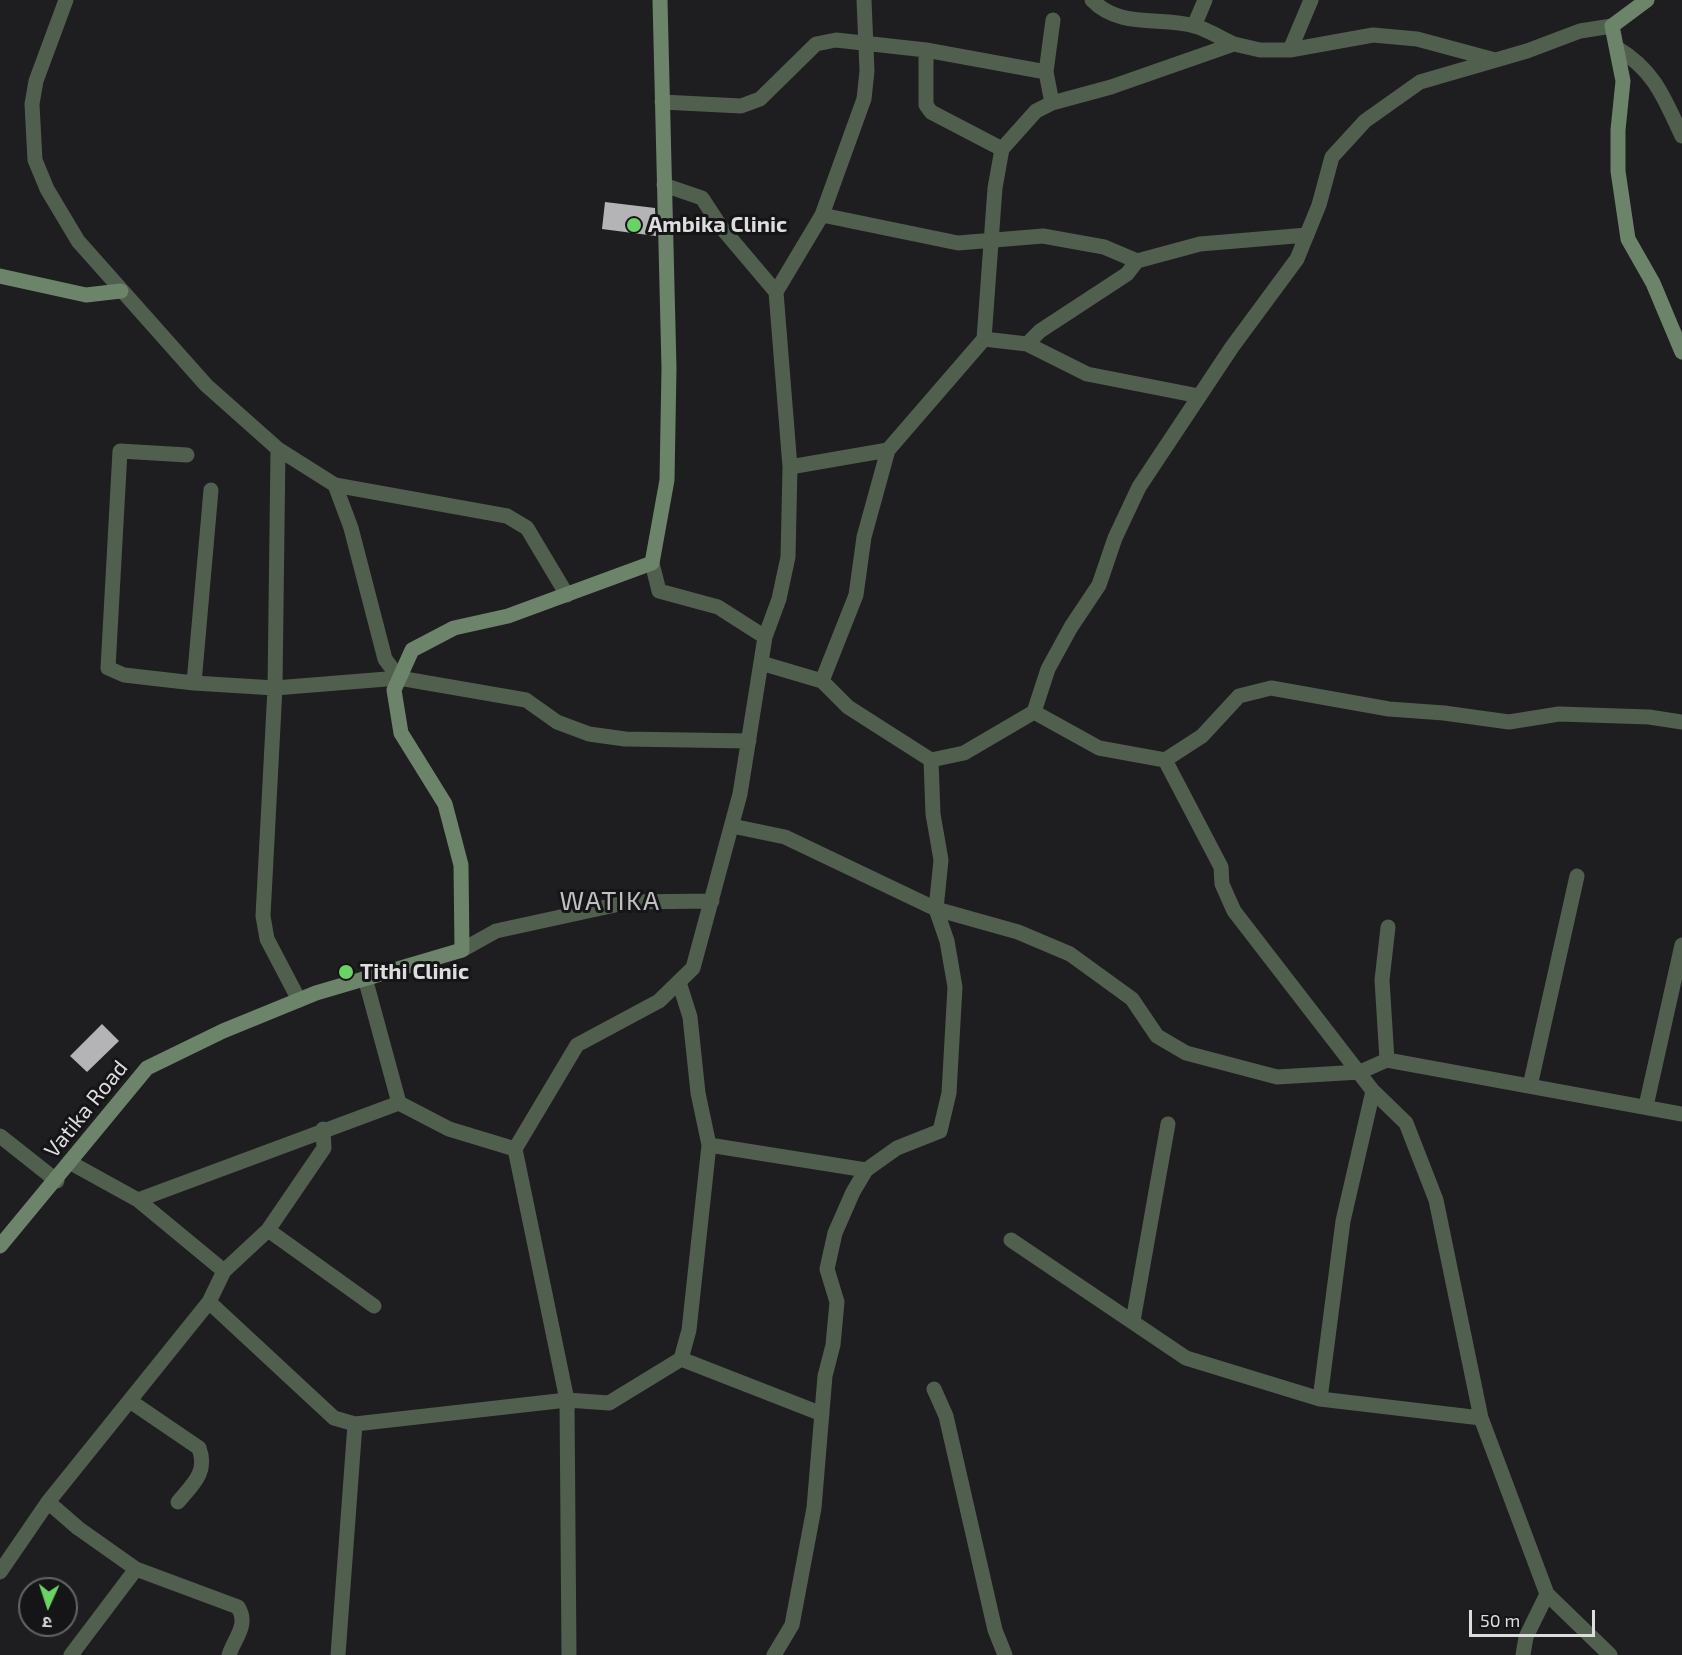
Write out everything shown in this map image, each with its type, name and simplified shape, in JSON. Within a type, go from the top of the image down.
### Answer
[{"type":"street","points":[[66,0],[36,81],[32,133],[35,160],[47,189],[78,241],[206,386],[278,449],[335,485],[507,516],[527,528],[567,595]]},
{"type":"street","points":[[660,0],[669,368],[667,480],[652,563],[659,591],[718,607],[765,637]]},
{"type":"street","points":[[569,1655],[567,1400],[515,1149],[577,1046],[659,1001],[693,968],[732,826],[749,741],[765,637],[779,598],[788,557],[789,467],[776,292],[822,215],[864,99],[867,71],[864,0]]},
{"type":"street","points":[[1092,0],[1112,14],[1156,23],[1194,26],[1234,44],[1260,50],[1290,50],[1373,35],[1417,39],[1495,60]]},
{"type":"street","points":[[1194,26],[1205,0]]},
{"type":"street","points":[[1290,50],[1311,0]]},
{"type":"street","points":[[761,663],[822,681],[848,707],[906,747],[931,760],[964,753],[1034,712],[1048,669],[1071,627],[1099,585],[1115,538],[1139,487],[1232,346],[1297,259],[1332,158],[1365,121],[1420,82],[1495,60],[1580,31],[1612,26],[1647,0]]},
{"type":"street","points":[[1053,20],[1046,72],[1053,103]]},
{"type":"street","points":[[1612,26],[1623,81],[1618,130],[1618,171],[1628,239],[1653,283],[1682,352]]},
{"type":"street","points":[[662,102],[741,106],[760,99],[816,44],[836,40],[926,50],[1046,72]]},
{"type":"street","points":[[822,681],[856,595],[864,537],[888,450],[984,339],[995,188],[1002,149],[1036,111],[1053,103],[1111,87],[1234,44]]},
{"type":"street","points":[[1617,48],[1638,60],[1656,84],[1682,136]]},
{"type":"street","points":[[926,50],[926,105],[931,112],[1002,149]]},
{"type":"street","points":[[664,185],[702,198],[721,227],[776,292]]},
{"type":"street","points":[[822,215],[958,243],[1042,236],[1104,247],[1137,261]]},
{"type":"street","points":[[1027,344],[1040,332],[1127,274],[1137,261],[1200,244],[1307,235]]},
{"type":"street","points":[[0,276],[86,295],[121,291]]},
{"type":"street","points":[[984,339],[1027,344],[1087,374],[1199,396]]},
{"type":"street","points":[[278,449],[275,688],[263,916],[267,939],[299,1000]]},
{"type":"street","points":[[789,467],[888,450]]},
{"type":"street","points":[[187,455],[120,451],[108,668],[124,675],[194,683],[275,688],[399,678],[526,700],[557,722],[589,734],[625,739],[749,741]]},
{"type":"street","points":[[335,485],[351,528],[385,659],[399,678]]},
{"type":"street","points":[[194,683],[211,490]]},
{"type":"street","points":[[652,563],[508,616],[454,628],[411,650],[394,690],[401,733],[444,804],[461,865],[462,950],[496,931],[629,902],[712,901]]},
{"type":"street","points":[[1034,712],[1099,748],[1165,760],[1202,736],[1239,696],[1271,688],[1389,709],[1444,713],[1509,722],[1559,714],[1648,717],[1682,722]]},
{"type":"street","points":[[774,1655],[792,1624],[814,1508],[822,1414],[837,1302],[827,1269],[835,1233],[853,1192],[866,1170],[897,1148],[940,1131],[949,1093],[955,987],[947,941],[936,909],[941,860],[933,814],[931,760]]},
{"type":"street","points":[[1165,760],[1221,867],[1222,884],[1234,910],[1373,1091],[1406,1123],[1436,1200],[1481,1418],[1547,1594],[1610,1655]]},
{"type":"street","points":[[732,826],[785,837],[936,909],[1018,932],[1070,954],[1132,999],[1157,1036],[1186,1053],[1277,1077],[1360,1072],[1388,1060],[1682,1114]]},
{"type":"street","points":[[1530,1086],[1577,876]]},
{"type":"street","points":[[1388,927],[1382,980],[1388,1060]]},
{"type":"street","points":[[1646,1106],[1682,945]]},
{"type":"street","name":"Vatika Road","points":[[0,1246],[57,1180],[147,1068],[222,1031],[299,1000],[364,978],[462,950]]},
{"type":"street","points":[[364,978],[399,1103],[449,1130],[515,1149]]},
{"type":"street","points":[[209,1302],[334,1418],[355,1424],[567,1400],[609,1403],[681,1359],[689,1330],[709,1145],[699,1093],[690,1017],[679,982]]},
{"type":"street","points":[[1320,1400],[1343,1221],[1373,1091]]},
{"type":"street","points":[[138,1200],[323,1129],[399,1103]]},
{"type":"street","points":[[1133,1322],[1168,1124]]},
{"type":"street","points":[[0,1572],[48,1502],[209,1302],[224,1271],[268,1230],[324,1148],[323,1129]]},
{"type":"street","points":[[0,1136],[57,1180]]},
{"type":"street","points":[[709,1145],[866,1170]]},
{"type":"street","points":[[71,1163],[138,1200],[224,1271]]},
{"type":"street","points":[[268,1230],[374,1306]]},
{"type":"street","points":[[1011,1240],[1186,1358],[1320,1400],[1481,1418]]},
{"type":"street","points":[[681,1359],[822,1414]]},
{"type":"street","points":[[934,1389],[946,1416],[995,1630],[1005,1655]]},
{"type":"street","points":[[129,1401],[199,1448],[202,1456],[202,1475],[178,1502]]},
{"type":"street","points":[[338,1655],[355,1424]]},
{"type":"street","points":[[48,1502],[78,1528],[136,1569],[238,1607],[243,1615],[243,1624],[229,1655]]},
{"type":"street","points":[[71,1655],[136,1569]]},
{"type":"street","points":[[1523,1655],[1526,1637],[1547,1594]]},
{"type":"building","points":[[605,202],[655,208],[656,236],[602,229]]},
{"type":"building","points":[[102,1024],[119,1041],[87,1072],[70,1056]]},
{"type":"place","name":"Ambika Clinic","points":[[634,225]]},
{"type":"place","name":"Tithi Clinic","points":[[346,972]]},
{"type":"district","name":"WATIKA","points":[[610,901]]}]
